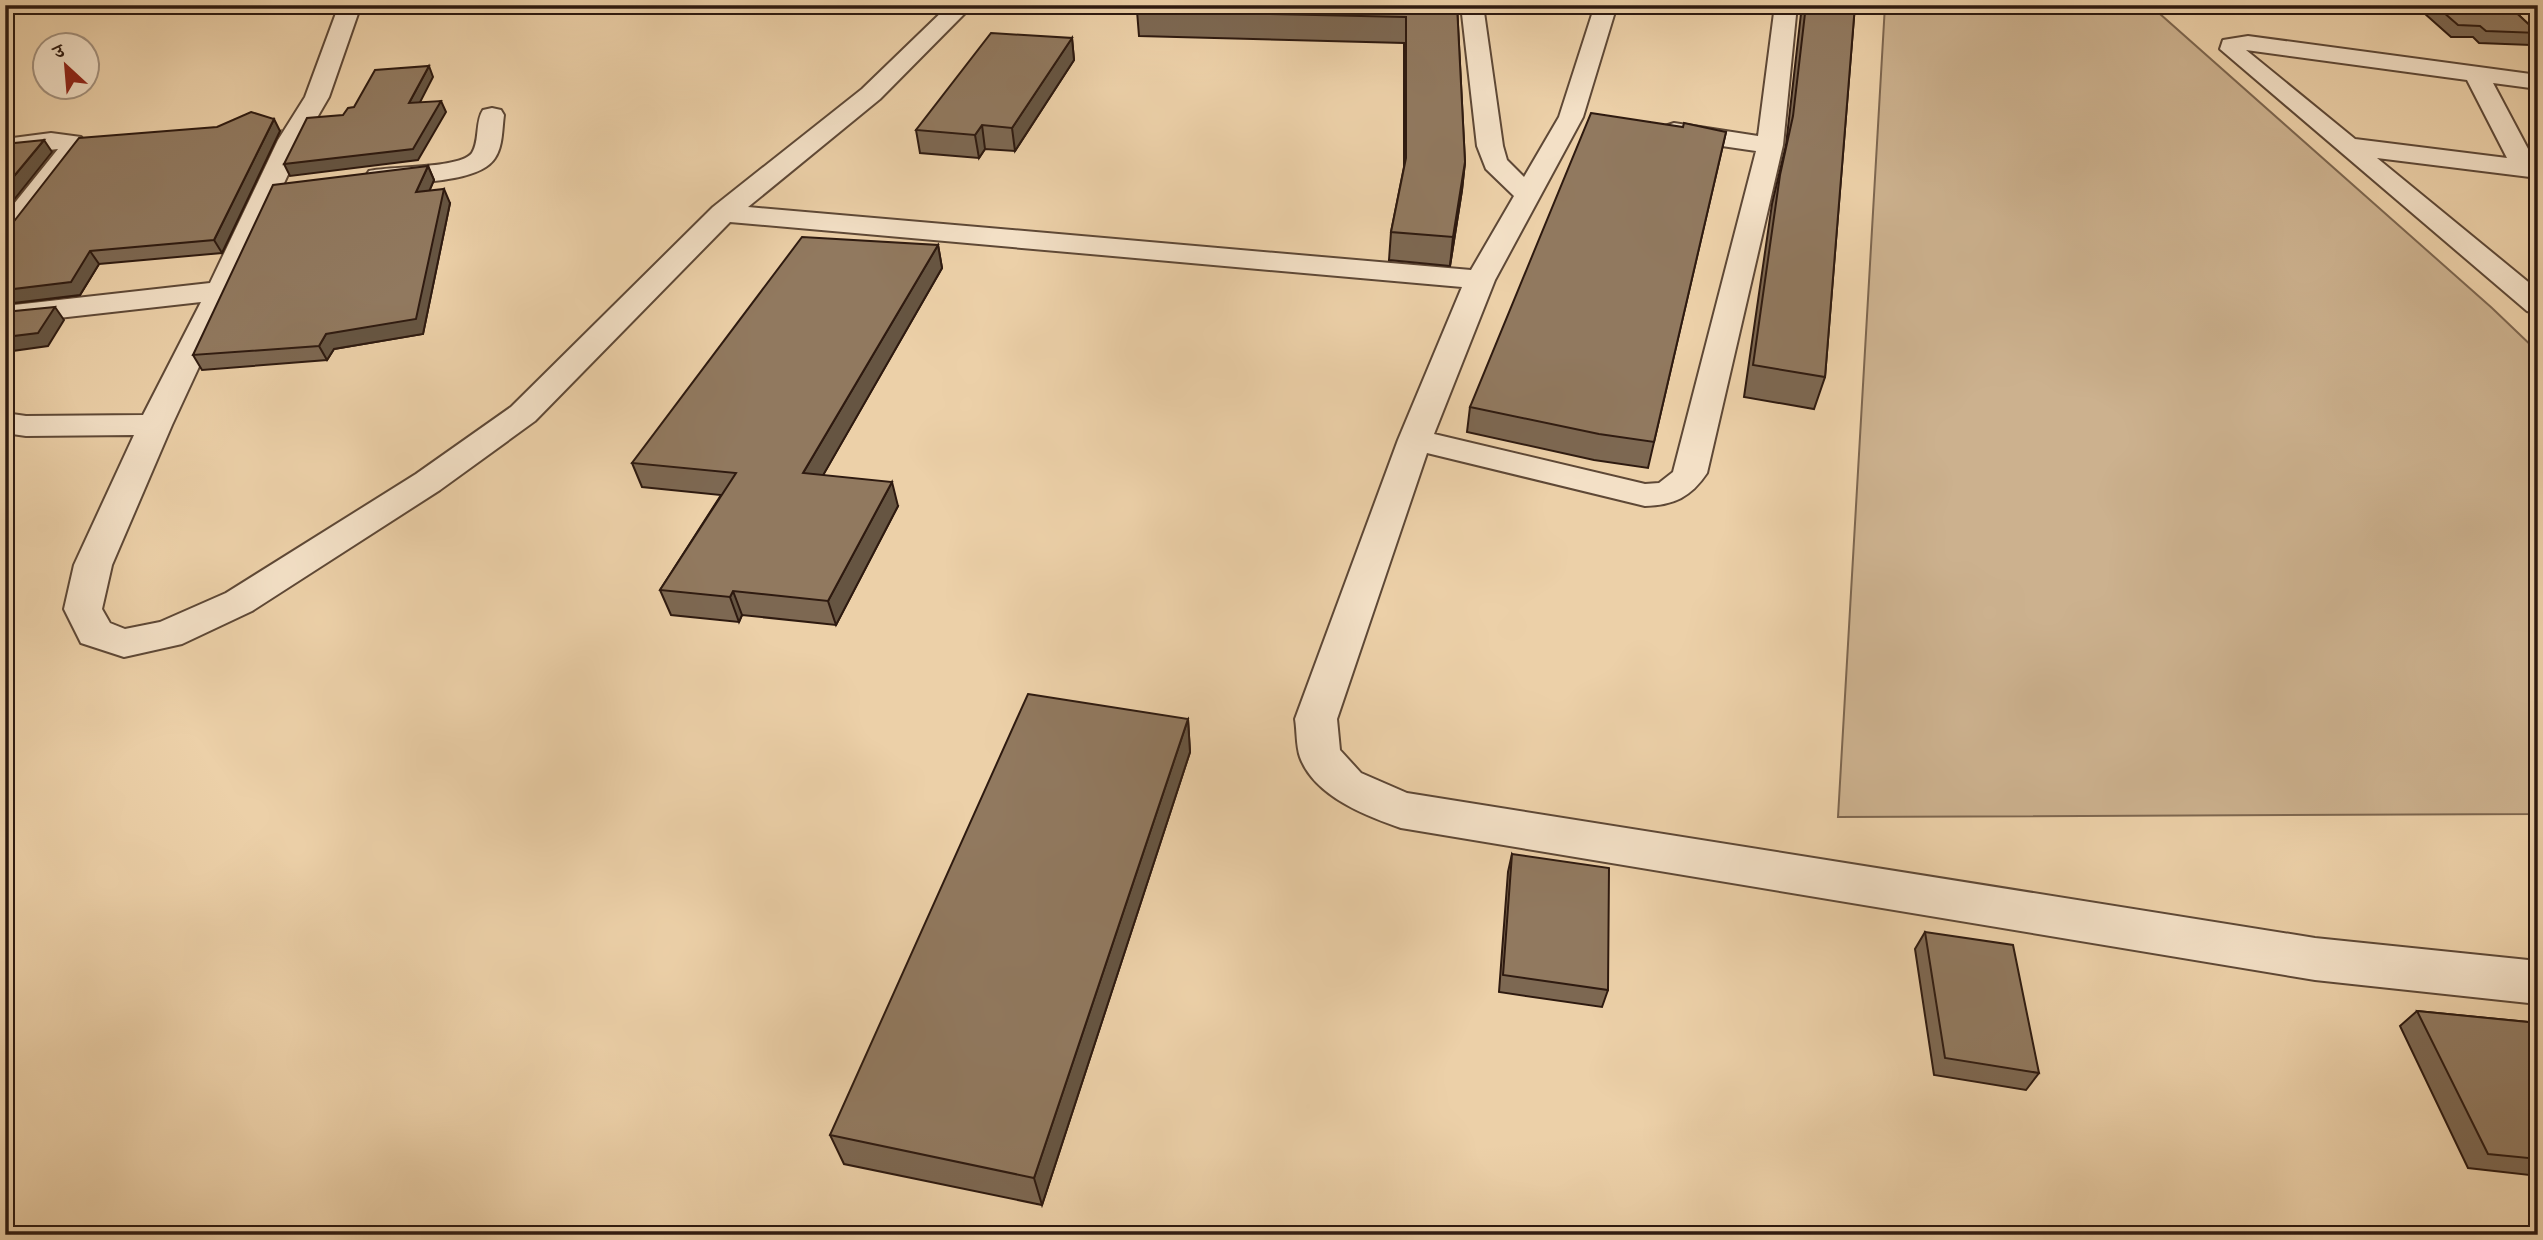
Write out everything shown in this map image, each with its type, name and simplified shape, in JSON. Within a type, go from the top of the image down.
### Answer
[{"type":"street","points":[[350,5],[317,97],[291,140],[282,187],[221,291],[155,425],[93,565],[83,609],[95,632],[124,643],[168,634],[239,602],[428,482],[492,437],[523,414],[723,213],[861,102],[962,5]]},
{"type":"street","points":[[1472,5],[1494,163],[1528,195]]},
{"type":"street","points":[[1606,5],[1571,117],[1480,280],[1415,440],[1316,719],[1320,756],[1346,785],[1402,810],[2315,959],[2538,983]]},
{"type":"street","points":[[1415,440],[1645,495],[1667,494],[1681,486],[1690,473],[1770,145],[1786,5]]},
{"type":"street","points":[[2538,82],[2248,43],[2231,45],[2231,49],[2538,305]]},
{"type":"street","points":[[2476,74],[2531,169]]},
{"type":"street","points":[[350,180],[468,165],[480,160],[484,154],[492,115]]},
{"type":"street","points":[[1571,117],[1598,120]]},
{"type":"street","points":[[1651,128],[1770,145]]},
{"type":"street","points":[[5,147],[51,141],[72,142],[71,149],[5,234]]},
{"type":"street","points":[[2346,146],[2531,169]]},
{"type":"street","points":[[723,213],[1480,280]]},
{"type":"street","points":[[5,315],[221,291]]},
{"type":"street","points":[[5,423],[26,426],[155,425]]},
{"type":"shaded area","points":[[1885,5],[2108,5],[2160,14],[2492,308],[2538,352],[2538,814],[1838,817]]},
{"type":"building","points":[[1139,5],[1457,5],[1465,162],[1453,237],[1391,232],[1406,158],[1406,17],[1137,11]]},
{"type":"building","points":[[1806,5],[1855,5],[1825,377],[1753,365],[1780,175],[1793,116]]},
{"type":"building","points":[[2435,5],[2508,5],[2538,33],[2486,31],[2480,26],[2458,25]]},
{"type":"building","points":[[991,33],[1072,38],[1012,128],[982,125],[975,135],[916,130]]},
{"type":"building","points":[[429,66],[409,103],[441,101],[413,149],[284,164],[307,118],[343,115],[348,108],[354,107],[375,70]]},
{"type":"building","points":[[251,112],[274,119],[214,240],[90,251],[71,282],[5,290],[5,230],[79,138],[217,127]]},
{"type":"building","points":[[1591,113],[1683,127],[1684,123],[1726,132],[1654,442],[1599,434],[1470,407]]},
{"type":"building","points":[[44,140],[5,187],[5,144]]},
{"type":"building","points":[[428,166],[416,192],[444,189],[416,319],[326,334],[319,346],[193,355],[273,185]]},
{"type":"building","points":[[802,237],[938,245],[803,473],[892,482],[828,601],[733,591],[730,597],[660,590],[736,473],[632,463]]},
{"type":"building","points":[[55,307],[38,333],[5,337],[5,312]]},
{"type":"building","points":[[1028,694],[1188,719],[1034,1178],[830,1135]]},
{"type":"building","points":[[1512,854],[1609,868],[1608,990],[1503,975]]},
{"type":"building","points":[[1925,932],[2013,945],[2039,1073],[1945,1058]]},
{"type":"building","points":[[2417,1011],[2538,1023],[2538,1159],[2488,1154]]}]
